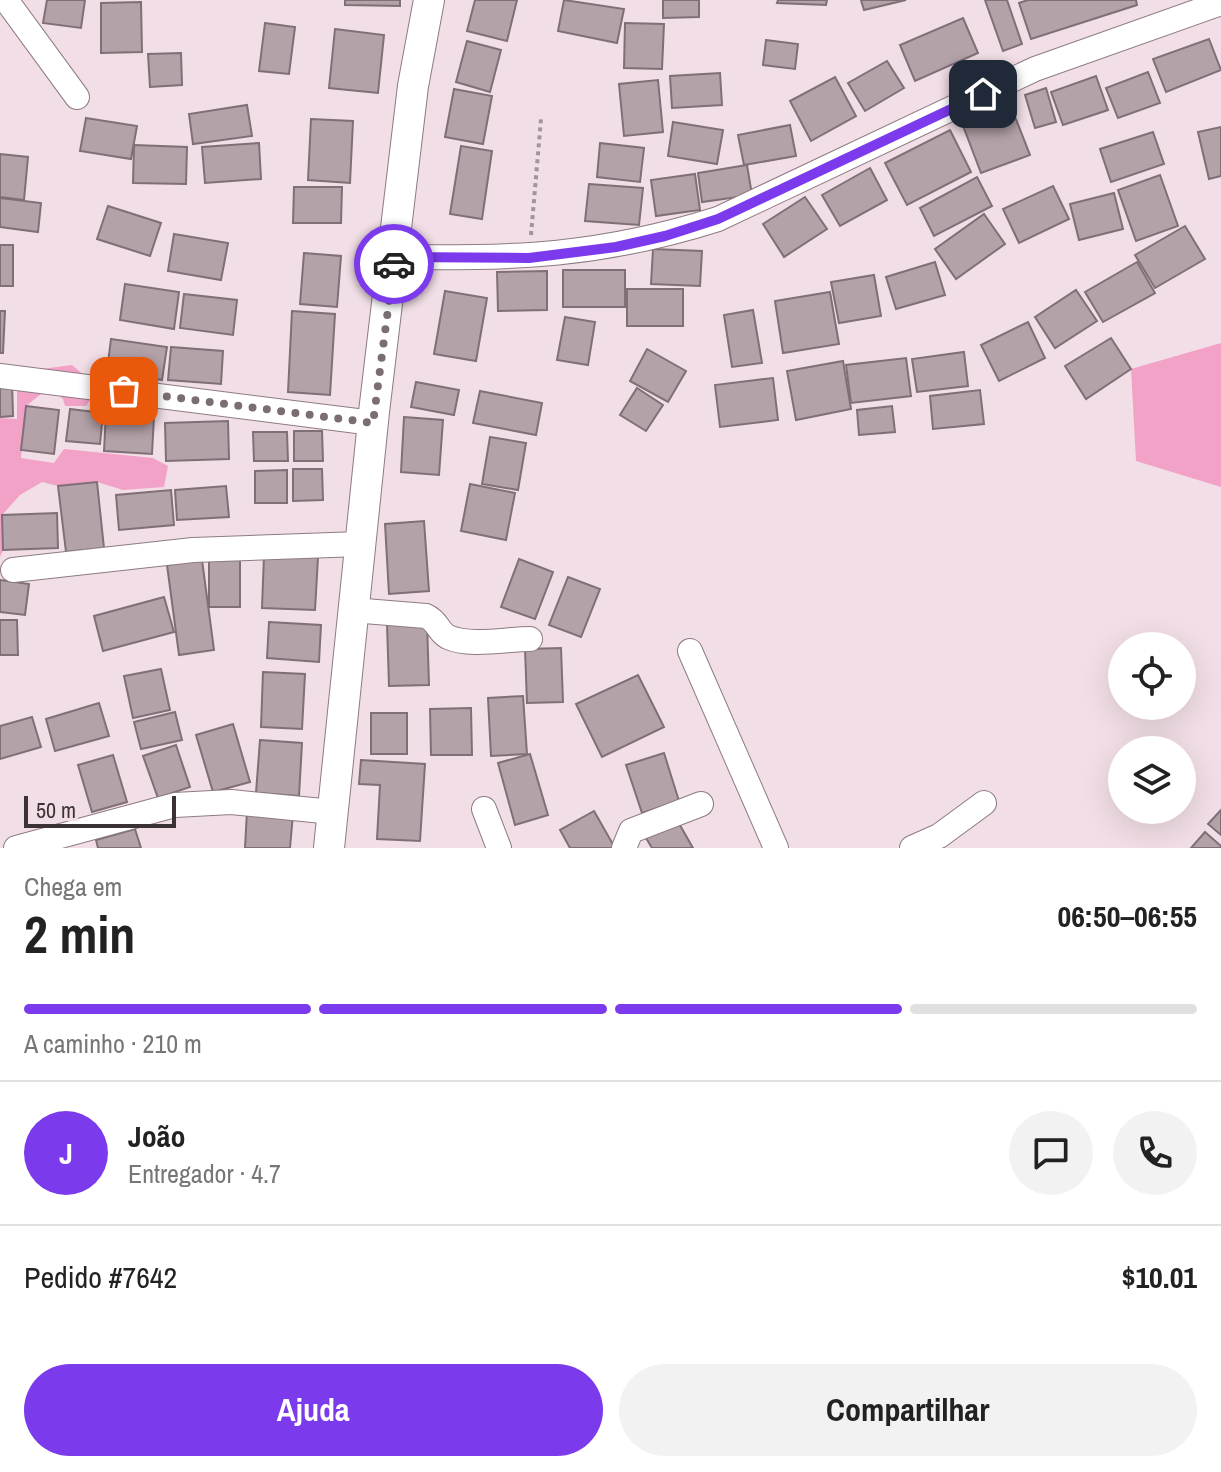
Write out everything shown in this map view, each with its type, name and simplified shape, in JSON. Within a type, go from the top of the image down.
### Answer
[{"type":"street","points":[[6,0],[77,97]]},
{"type":"street","points":[[329,848],[373,423],[413,86],[429,0]]},
{"type":"street","points":[[395,257],[529,258],[616,247],[718,219],[1035,69],[1221,3]]},
{"type":"street","points":[[0,376],[373,423]]},
{"type":"street","points":[[13,570],[193,550],[360,544]]},
{"type":"street","points":[[352,610],[426,616],[435,619],[442,633],[459,640],[530,639]]},
{"type":"street","points":[[690,651],[776,848]]},
{"type":"street","points":[[16,848],[175,805],[231,802],[333,812]]},
{"type":"street","points":[[913,848],[939,836],[984,803]]},
{"type":"street","points":[[624,848],[631,831],[701,804]]},
{"type":"street","points":[[484,809],[499,848]]},
{"type":"path","points":[[529,258],[541,119]]},
{"type":"shaded area","points":[[1221,343],[1221,487],[1136,461],[1131,369]]},
{"type":"shaded area","points":[[72,365],[98,387],[86,406],[65,406],[63,399],[50,387],[26,406],[21,458],[54,463],[64,449],[153,458],[168,466],[164,487],[123,490],[97,482],[58,486],[42,482],[20,495],[2,515],[3,550],[0,557],[0,418],[17,419],[17,384],[34,370]]},
{"type":"building","points":[[47,0],[85,0],[81,28],[43,23]]},
{"type":"building","points":[[345,0],[400,0],[400,6],[345,5]]},
{"type":"building","points":[[475,0],[517,0],[507,41],[467,31]]},
{"type":"building","points":[[564,0],[624,9],[617,43],[558,31]]},
{"type":"building","points":[[663,0],[699,0],[699,17],[663,18]]},
{"type":"building","points":[[778,0],[827,0],[826,5],[777,3]]},
{"type":"building","points":[[861,0],[906,0],[864,10]]},
{"type":"building","points":[[985,0],[1007,0],[1022,44],[1003,51]]},
{"type":"building","points":[[1028,0],[1136,0],[1137,5],[1031,39],[1019,3]]},
{"type":"building","points":[[141,2],[142,52],[101,53],[101,3]]},
{"type":"building","points":[[963,18],[978,53],[915,81],[900,45]]},
{"type":"building","points":[[265,23],[295,27],[289,74],[259,71]]},
{"type":"building","points":[[625,23],[664,24],[662,69],[624,68]]},
{"type":"building","points":[[335,29],[384,35],[378,93],[329,88]]},
{"type":"building","points":[[1209,39],[1221,70],[1166,92],[1153,59]]},
{"type":"building","points":[[766,40],[798,44],[795,69],[763,65]]},
{"type":"building","points":[[467,41],[501,50],[490,92],[456,82]]},
{"type":"building","points":[[181,53],[182,85],[150,87],[148,54]]},
{"type":"building","points":[[887,61],[904,88],[865,111],[848,83]]},
{"type":"building","points":[[1148,72],[1160,103],[1118,118],[1106,88]]},
{"type":"building","points":[[720,73],[722,105],[672,108],[670,76]]},
{"type":"building","points":[[1096,76],[1108,110],[1063,125],[1051,92]]},
{"type":"building","points":[[835,77],[856,116],[811,141],[790,101]]},
{"type":"building","points":[[658,80],[663,132],[624,136],[619,84]]},
{"type":"building","points":[[1046,88],[1056,122],[1035,128],[1025,95]]},
{"type":"building","points":[[454,89],[492,96],[483,144],[445,137]]},
{"type":"building","points":[[1010,104],[1030,155],[981,173],[962,123]]},
{"type":"building","points":[[247,105],[252,136],[193,144],[189,114]]},
{"type":"building","points":[[86,118],[137,126],[131,159],[80,151]]},
{"type":"building","points":[[311,119],[353,121],[350,183],[308,180]]},
{"type":"building","points":[[673,122],[723,130],[717,164],[668,156]]},
{"type":"building","points":[[790,125],[796,156],[744,165],[738,135]]},
{"type":"building","points":[[1221,127],[1221,176],[1209,179],[1198,132]]},
{"type":"building","points":[[950,130],[971,172],[907,205],[885,163]]},
{"type":"building","points":[[1153,132],[1164,164],[1111,182],[1100,149]]},
{"type":"building","points":[[259,143],[261,179],[205,183],[202,147]]},
{"type":"building","points":[[600,143],[644,148],[640,182],[597,177]]},
{"type":"building","points":[[134,145],[187,147],[186,184],[133,183]]},
{"type":"building","points":[[461,146],[492,151],[482,219],[450,214]]},
{"type":"building","points":[[0,154],[28,157],[24,200],[0,197]]},
{"type":"building","points":[[747,165],[752,195],[702,202],[698,173]]},
{"type":"building","points":[[870,168],[887,200],[840,226],[822,195]]},
{"type":"building","points":[[695,174],[700,210],[656,216],[651,180]]},
{"type":"building","points":[[1160,175],[1178,226],[1136,241],[1118,190]]},
{"type":"building","points":[[977,177],[992,206],[934,236],[920,208]]},
{"type":"building","points":[[589,184],[643,188],[639,225],[585,221]]},
{"type":"building","points":[[1053,186],[1069,219],[1019,243],[1003,209]]},
{"type":"building","points":[[294,187],[342,187],[341,223],[293,223]]},
{"type":"building","points":[[1114,193],[1123,229],[1079,240],[1070,204]]},
{"type":"building","points":[[805,197],[827,229],[784,257],[763,224]]},
{"type":"building","points":[[0,198],[41,203],[38,232],[0,227]]},
{"type":"building","points":[[108,206],[161,223],[150,256],[97,239]]},
{"type":"building","points":[[984,214],[1005,244],[956,279],[935,249]]},
{"type":"building","points":[[1185,226],[1205,259],[1155,288],[1135,255]]},
{"type":"building","points":[[174,234],[228,243],[221,280],[168,271]]},
{"type":"building","points":[[0,245],[13,245],[13,286],[0,286]]},
{"type":"building","points":[[653,249],[702,251],[700,286],[651,284]]},
{"type":"building","points":[[304,253],[341,256],[337,307],[300,304]]},
{"type":"building","points":[[935,262],[945,295],[896,309],[886,277]]},
{"type":"building","points":[[1137,262],[1155,293],[1103,322],[1085,292]]},
{"type":"building","points":[[563,270],[625,270],[625,307],[563,307]]},
{"type":"building","points":[[547,271],[547,310],[498,311],[497,272]]},
{"type":"building","points":[[874,275],[881,316],[839,323],[831,282]]},
{"type":"building","points":[[125,284],[179,292],[174,329],[120,320]]},
{"type":"building","points":[[627,289],[683,289],[683,326],[627,326]]},
{"type":"building","points":[[1076,290],[1097,321],[1055,348],[1035,317]]},
{"type":"building","points":[[445,291],[487,298],[476,361],[434,354]]},
{"type":"building","points":[[830,292],[839,344],[783,353],[775,301]]},
{"type":"building","points":[[184,294],[237,300],[233,335],[180,328]]},
{"type":"building","points":[[753,310],[762,363],[732,367],[724,315]]},
{"type":"building","points":[[0,311],[5,311],[3,353],[0,353]]},
{"type":"building","points":[[292,311],[335,314],[330,395],[288,392]]},
{"type":"building","points":[[565,317],[595,322],[588,365],[557,360]]},
{"type":"building","points":[[1028,322],[1045,358],[999,381],[981,345]]},
{"type":"building","points":[[1111,338],[1131,369],[1086,399],[1065,366]]},
{"type":"building","points":[[111,339],[167,347],[162,380],[107,371]]},
{"type":"building","points":[[171,347],[223,351],[221,384],[168,380]]},
{"type":"building","points":[[647,349],[686,371],[668,402],[630,381]]},
{"type":"building","points":[[964,352],[968,386],[917,392],[912,359]]},
{"type":"building","points":[[906,358],[911,396],[851,403],[846,365]]},
{"type":"building","points":[[843,361],[851,409],[796,420],[787,371]]},
{"type":"building","points":[[773,378],[778,420],[720,427],[715,385]]},
{"type":"building","points":[[0,381],[12,381],[13,416],[0,417]]},
{"type":"building","points":[[416,382],[459,390],[454,415],[411,407]]},
{"type":"building","points":[[637,388],[663,405],[646,431],[620,415]]},
{"type":"building","points":[[980,390],[984,424],[933,429],[930,396]]},
{"type":"building","points":[[480,391],[542,403],[536,435],[473,423]]},
{"type":"building","points":[[26,406],[59,410],[54,454],[21,450]]},
{"type":"building","points":[[892,406],[895,432],[859,435],[857,410]]},
{"type":"building","points":[[70,409],[103,413],[100,444],[66,441]]},
{"type":"building","points":[[106,413],[154,416],[152,454],[104,451]]},
{"type":"building","points":[[404,417],[443,420],[439,475],[401,472]]},
{"type":"building","points":[[228,421],[229,459],[166,461],[165,423]]},
{"type":"building","points":[[294,431],[322,431],[323,461],[294,461]]},
{"type":"building","points":[[253,432],[287,432],[288,461],[254,461]]},
{"type":"building","points":[[490,437],[526,443],[518,490],[482,484]]},
{"type":"building","points":[[293,469],[322,469],[323,500],[293,501]]},
{"type":"building","points":[[287,470],[287,503],[255,503],[255,471]]},
{"type":"building","points":[[97,482],[104,548],[66,552],[58,486]]},
{"type":"building","points":[[470,484],[515,493],[506,540],[461,531]]},
{"type":"building","points":[[226,486],[229,517],[177,520],[175,490]]},
{"type":"building","points":[[171,490],[174,525],[119,530],[116,495]]},
{"type":"building","points":[[57,513],[58,548],[3,550],[2,515]]},
{"type":"building","points":[[424,521],[429,591],[389,594],[385,524]]},
{"type":"building","points":[[264,555],[318,557],[315,610],[262,608]]},
{"type":"building","points":[[519,559],[553,572],[535,619],[501,607]]},
{"type":"building","points":[[202,560],[214,650],[179,655],[167,565]]},
{"type":"building","points":[[209,560],[240,560],[240,607],[209,607]]},
{"type":"building","points":[[568,577],[600,589],[581,637],[549,625]]},
{"type":"building","points":[[0,580],[29,584],[25,615],[0,612]]},
{"type":"building","points":[[164,597],[174,632],[103,651],[94,616]]},
{"type":"building","points":[[0,620],[17,620],[18,655],[0,655]]},
{"type":"building","points":[[269,622],[321,625],[319,662],[267,658]]},
{"type":"building","points":[[427,622],[429,685],[389,686],[387,623]]},
{"type":"building","points":[[561,648],[563,702],[527,703],[525,649]]},
{"type":"building","points":[[161,669],[170,710],[133,718],[124,676]]},
{"type":"building","points":[[263,672],[305,674],[302,729],[261,727]]},
{"type":"building","points":[[638,675],[664,727],[602,757],[576,704]]},
{"type":"building","points":[[523,696],[527,754],[491,756],[488,698]]},
{"type":"building","points":[[99,703],[109,736],[55,751],[46,719]]},
{"type":"building","points":[[471,708],[472,755],[431,755],[430,709]]},
{"type":"building","points":[[175,712],[182,740],[141,749],[134,722]]},
{"type":"building","points":[[371,713],[407,713],[407,754],[371,754]]},
{"type":"building","points":[[32,717],[41,747],[0,759],[0,726]]},
{"type":"building","points":[[233,724],[250,782],[213,792],[196,735]]},
{"type":"building","points":[[260,740],[302,743],[299,796],[256,793]]},
{"type":"building","points":[[176,745],[190,787],[158,798],[143,756]]},
{"type":"building","points":[[664,753],[679,801],[642,813],[626,765]]},
{"type":"building","points":[[530,754],[548,815],[515,825],[498,763]]},
{"type":"building","points":[[113,755],[127,802],[92,812],[78,765]]},
{"type":"building","points":[[361,760],[425,764],[420,841],[377,839],[380,785],[359,784]]},
{"type":"building","points":[[1221,810],[1221,835],[1208,824]]},
{"type":"building","points":[[247,811],[293,814],[290,848],[245,848]]},
{"type":"building","points":[[594,811],[615,848],[570,848],[560,830]]},
{"type":"building","points":[[677,820],[693,848],[652,848],[646,838]]},
{"type":"building","points":[[135,829],[141,848],[98,848],[96,840]]},
{"type":"building","points":[[1205,832],[1221,846],[1221,848],[1191,848]]},
{"type":"way so far","points":[[124,391],[373,423],[394,264]]},
{"type":"route","points":[[394,264],[395,257],[473,259],[567,255],[665,236],[718,219],[983,94]]}]
